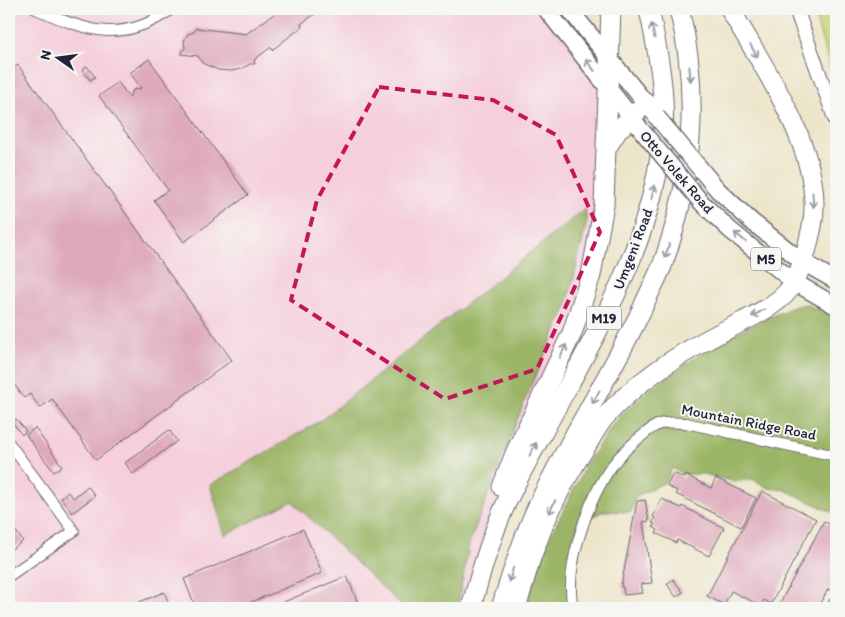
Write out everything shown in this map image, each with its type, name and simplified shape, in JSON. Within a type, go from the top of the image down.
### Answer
[{"type":"highway","points":[[466,608],[500,492],[516,451],[572,333],[591,275],[601,229],[611,9]]},
{"type":"highway","name":"Umgeni Road","points":[[471,608],[478,580],[504,507],[621,284],[647,218],[654,189],[663,130],[659,65],[648,9]]},
{"type":"highway","name":"Umgeni Road","points":[[501,608],[514,566],[542,496],[628,339],[661,267],[677,218],[687,172],[692,104],[687,45],[679,9]]},
{"type":"highway","points":[[516,608],[534,547],[545,521],[580,455],[603,419],[643,380],[683,352],[776,302],[794,282],[803,262],[812,230],[814,207],[812,184],[804,148],[790,114],[730,9]]},
{"type":"highway","points":[[606,147],[612,137],[636,124],[651,110]]},
{"type":"main road","name":"Otto Volek Road","points":[[546,9],[636,124],[702,203],[730,230],[794,282],[836,306]]},
{"type":"main road","name":"Otto Volek Road","points":[[570,9],[718,190],[803,262],[836,281]]},
{"type":"street","points":[[36,9],[80,27],[101,31],[137,28],[154,21],[172,9]]},
{"type":"street","points":[[796,9],[836,120]]},
{"type":"street","name":"Mountain Ridge Road","points":[[573,608],[570,576],[578,540],[592,504],[607,472],[618,459],[652,428],[670,422],[686,424],[836,456]]},
{"type":"street","points":[[9,443],[74,531],[9,576]]},
{"type":"highlighted area","points":[[379,87],[493,100],[556,135],[600,232],[537,369],[445,399],[291,300],[317,200]]},
{"type":"shaded area","points":[[9,9],[544,9],[607,89],[590,275],[499,493],[483,542],[466,608],[9,608]]},
{"type":"green space","points":[[813,9],[836,9],[836,89]]},
{"type":"green space","points":[[585,209],[587,221],[567,306],[529,390],[470,541],[457,608],[404,608],[292,501],[225,535],[210,485],[320,421]]},
{"type":"green space","points":[[807,304],[836,319],[836,514],[785,490],[769,488],[752,479],[735,482],[704,474],[682,474],[672,468],[666,482],[636,496],[631,512],[603,511],[585,522],[578,540],[573,608],[525,608],[546,545],[587,463],[614,423],[647,391],[718,342],[767,318],[796,306]]},
{"type":"building","points":[[281,9],[327,9],[320,14],[319,11],[301,24],[302,27],[272,50],[271,47],[254,60],[255,64],[250,64],[241,69],[232,71],[218,70],[202,63],[198,56],[181,54],[185,48],[184,41],[188,34],[194,32],[196,28],[246,34]]},
{"type":"building","points":[[149,59],[248,195],[184,242],[154,200],[168,190],[99,96],[118,82],[129,97],[133,90],[141,88],[130,73]]},
{"type":"building","points":[[18,65],[232,360],[96,460],[52,399],[40,408],[30,394],[24,398],[9,377],[9,72]]},
{"type":"building","points":[[87,66],[95,77],[90,80],[82,70]]},
{"type":"building","points":[[16,419],[26,431],[22,435],[12,422]]},
{"type":"building","points":[[35,428],[62,466],[54,472],[26,435]]},
{"type":"building","points":[[169,430],[177,441],[133,474],[125,463]]},
{"type":"building","points":[[673,473],[684,478],[686,475],[711,488],[716,478],[756,498],[741,527],[676,494],[677,491],[667,486]]},
{"type":"building","points":[[88,486],[95,496],[72,513],[61,498],[68,492],[73,498]]},
{"type":"building","points":[[762,491],[816,519],[771,604],[764,600],[761,606],[731,591],[724,605],[707,596]]},
{"type":"building","points":[[662,499],[681,508],[682,506],[724,528],[709,556],[677,540],[676,543],[656,533],[658,530],[653,527],[655,524],[652,523],[655,518],[653,517]]},
{"type":"building","points":[[645,500],[649,521],[643,522],[652,583],[641,584],[643,593],[624,595],[623,587],[621,587],[637,501]]},
{"type":"building","points":[[824,521],[836,528],[836,593],[828,589],[818,608],[784,608],[779,605]]},
{"type":"building","points":[[9,522],[23,541],[9,551]]},
{"type":"building","points":[[303,529],[322,573],[237,608],[196,608],[184,579]]},
{"type":"building","points":[[347,576],[360,608],[269,608]]},
{"type":"building","points":[[673,579],[683,592],[676,597],[667,584]]},
{"type":"building","points":[[164,592],[168,601],[152,608],[139,608],[137,603]]},
{"type":"building","points":[[830,599],[836,602],[836,608],[825,608]]}]
